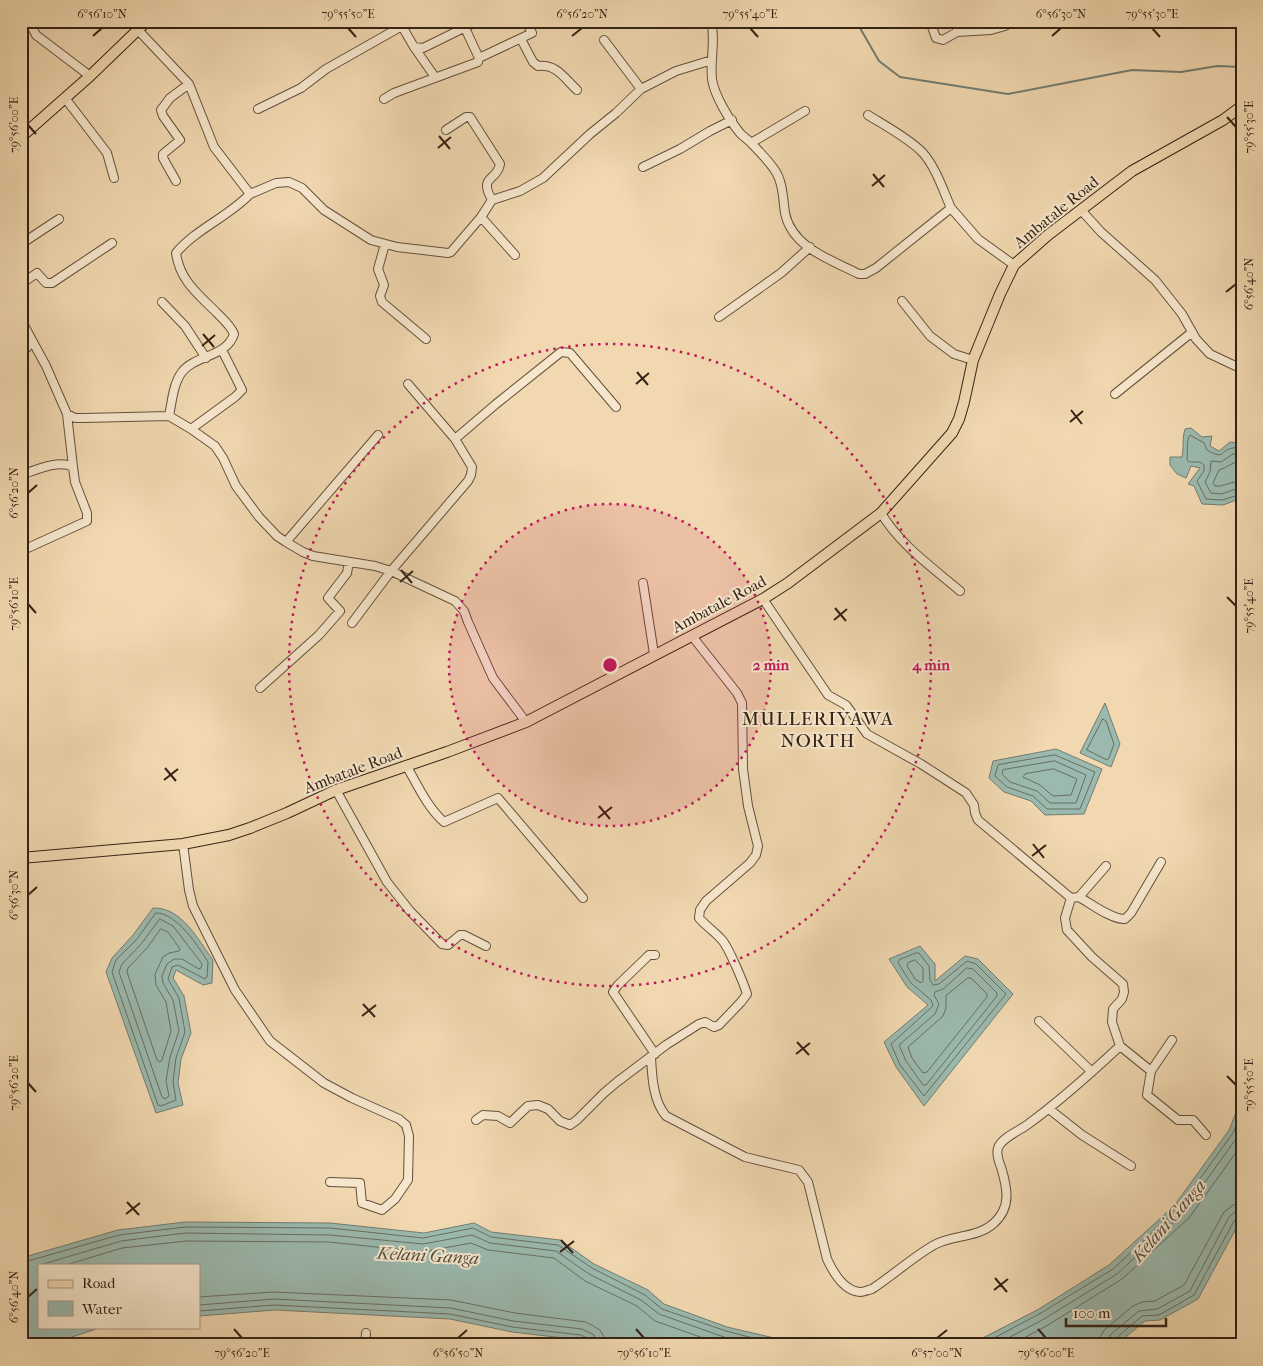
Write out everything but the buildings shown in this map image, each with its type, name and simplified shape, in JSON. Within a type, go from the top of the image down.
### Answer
[{"type":"main road","points":[[23,133],[90,76],[147,21]]},
{"type":"main road","name":"Ambatale Road","points":[[21,858],[183,844],[229,835],[250,828],[336,790],[447,752],[526,722],[763,599],[788,583],[881,512],[952,433],[964,402],[972,360],[1014,265],[1048,235],[1132,171],[1224,120],[1242,106]]},
{"type":"street","points":[[29,21],[36,34],[90,76]]},
{"type":"street","points":[[414,47],[423,48],[478,21]]},
{"type":"street","points":[[384,99],[394,93],[478,62],[479,58],[532,33],[526,21]]},
{"type":"street","points":[[720,21],[710,23],[715,39],[712,80],[720,102],[740,134],[775,169],[787,220],[793,233],[810,247],[819,254],[860,274],[865,274],[876,268],[952,208]]},
{"type":"street","points":[[930,21],[934,34],[939,40],[943,40],[957,32],[990,30],[1006,26],[1013,21]]},
{"type":"street","points":[[957,21],[957,32]]},
{"type":"street","points":[[258,108],[301,88],[326,69],[400,24],[435,77]]},
{"type":"street","points":[[465,28],[479,58]]},
{"type":"street","points":[[138,30],[189,84],[214,147],[250,194]]},
{"type":"street","points":[[521,39],[533,62],[538,66],[554,67],[577,90]]},
{"type":"street","points":[[604,40],[641,88]]},
{"type":"street","points":[[169,416],[176,383],[182,373],[194,363],[222,350],[234,337],[232,330],[190,287],[178,267],[176,253],[184,244],[239,206],[250,194],[276,183],[289,182],[302,188],[324,210],[371,240],[385,244],[452,252],[481,217],[492,200],[520,191],[543,178],[590,134],[616,113],[641,88],[676,71],[712,60]]},
{"type":"street","points":[[176,181],[162,154],[180,140],[163,116],[161,110],[170,98],[189,84]]},
{"type":"street","points":[[65,98],[107,153],[114,178]]},
{"type":"street","points":[[751,143],[805,111]]},
{"type":"street","points":[[868,115],[894,130],[922,152],[933,168],[952,208],[978,239],[1014,265]]},
{"type":"street","points":[[446,130],[466,117],[470,117],[500,164],[487,183],[486,190],[492,200]]},
{"type":"street","points":[[643,166],[680,149],[732,120]]},
{"type":"street","points":[[1081,210],[1101,232],[1160,286],[1182,314],[1191,333],[1210,354],[1242,370]]},
{"type":"street","points":[[481,217],[515,255]]},
{"type":"street","points":[[21,244],[59,219]]},
{"type":"street","points":[[21,284],[37,273],[46,283],[52,282],[112,243]]},
{"type":"street","points":[[385,244],[378,269],[378,273],[384,283],[380,296],[382,302],[426,339]]},
{"type":"street","points":[[719,317],[782,273],[810,247]]},
{"type":"street","points":[[902,301],[930,336],[954,354],[972,360]]},
{"type":"street","points":[[162,302],[185,326],[206,358]]},
{"type":"street","points":[[21,320],[46,366],[67,414],[73,467],[88,521],[21,551]]},
{"type":"street","points":[[1115,394],[1191,333]]},
{"type":"street","points":[[21,354],[32,342]]},
{"type":"street","points":[[191,429],[242,390],[222,350]]},
{"type":"street","points":[[455,439],[561,352],[570,353],[616,407]]},
{"type":"street","points":[[352,623],[391,571],[468,481],[471,475],[472,467],[455,439],[408,384]]},
{"type":"street","points":[[67,414],[75,418],[169,416],[215,446],[223,458],[236,486],[259,517],[277,536],[286,542],[308,554],[375,566],[391,571],[448,597],[464,611],[493,678],[526,722]]},
{"type":"street","points":[[286,542],[378,435]]},
{"type":"street","points":[[21,475],[59,464],[67,463],[73,467]]},
{"type":"street","points":[[881,512],[894,532],[905,543],[960,591]]},
{"type":"street","points":[[260,688],[319,635],[340,611],[328,598],[347,573],[349,562]]},
{"type":"street","points":[[643,583],[654,654]]},
{"type":"street","points":[[763,599],[828,695],[846,705],[867,734],[921,764],[966,793],[974,805],[974,813],[978,820],[1075,897],[1121,920],[1125,919],[1131,913],[1161,862]]},
{"type":"street","points":[[476,1120],[483,1115],[498,1116],[510,1123],[528,1106],[538,1105],[548,1110],[560,1121],[570,1125],[604,1093],[653,1055],[699,1024],[705,1022],[714,1027],[718,1025],[747,994],[722,940],[699,918],[700,910],[706,901],[750,863],[756,855],[758,846],[748,806],[742,769],[742,703],[737,692],[692,636]]},
{"type":"street","points":[[406,765],[424,797],[437,816],[444,822],[498,798],[583,898]]},
{"type":"street","points":[[336,790],[376,866],[386,882],[410,911],[442,944],[448,945],[460,935],[464,935],[486,946]]},
{"type":"street","points":[[183,844],[185,870],[193,906],[235,990],[270,1042],[324,1083],[398,1119],[406,1126],[409,1136],[408,1180],[395,1199],[382,1210],[362,1203],[360,1183],[330,1182]]},
{"type":"street","points":[[1106,866],[1075,897],[1065,918],[1067,930],[1092,957],[1123,984],[1124,992],[1122,998],[1113,1009],[1112,1022],[1120,1046],[1151,1071]]},
{"type":"street","points":[[655,955],[650,955],[646,958],[613,992],[653,1055],[658,1108],[666,1116],[745,1157],[799,1170],[808,1182],[831,1269],[849,1289],[860,1292],[872,1289],[934,1245],[981,1231],[994,1224],[1004,1211],[1007,1198],[1007,1186],[999,1162],[998,1148],[1002,1141],[1021,1130],[1049,1109],[1120,1046]]},
{"type":"street","points":[[1039,1021],[1092,1072]]},
{"type":"street","points":[[1172,1040],[1151,1071],[1147,1095],[1178,1120],[1193,1120],[1206,1135]]},
{"type":"street","points":[[1049,1109],[1082,1136],[1132,1166]]},
{"type":"street","points":[[365,1345],[366,1333]]},
{"type":"water","points":[[1191,428],[1202,437],[1212,436],[1210,446],[1219,451],[1230,442],[1242,443],[1242,498],[1223,505],[1202,504],[1194,486],[1188,484],[1200,468],[1191,466],[1186,478],[1177,474],[1170,465],[1170,457],[1182,457],[1185,429]]},
{"type":"water","points":[[1105,703],[1120,744],[1111,767],[1080,753]]},
{"type":"water","points":[[1056,749],[1102,769],[1084,814],[1045,815],[1031,801],[1004,792],[989,778],[993,761]]},
{"type":"water","points":[[153,908],[163,909],[181,919],[195,934],[213,960],[212,983],[203,985],[176,970],[173,978],[184,996],[191,1033],[181,1059],[178,1083],[183,1105],[156,1113],[106,972],[112,958],[133,935]]},
{"type":"water","points":[[920,946],[935,964],[935,981],[965,956],[978,959],[1013,994],[924,1106],[896,1067],[884,1042],[928,1005],[907,987],[889,959]]},
{"type":"water","name":"Kelani Ganga","points":[[1242,1098],[1242,1221],[1239,1223],[1198,1299],[1160,1320],[1145,1321],[1116,1345],[966,1345],[1039,1309],[1109,1265],[1174,1206],[1229,1130]]},
{"type":"water","name":"Kelani Ganga","points":[[185,1222],[330,1223],[424,1233],[474,1223],[491,1232],[560,1240],[594,1264],[648,1290],[664,1304],[727,1327],[783,1340],[826,1345],[591,1345],[581,1340],[512,1332],[450,1319],[275,1310],[200,1316],[200,1264],[38,1264],[38,1328],[99,1328],[48,1345],[21,1345],[21,1258],[118,1230]]},
{"type":"waterway","points":[[856,21],[879,61],[900,77],[1008,94],[1132,70],[1181,72],[1217,66],[1242,67]]},
{"type":"district","name":"MULLERIYAWA NORTH","points":[[818,730]]}]
